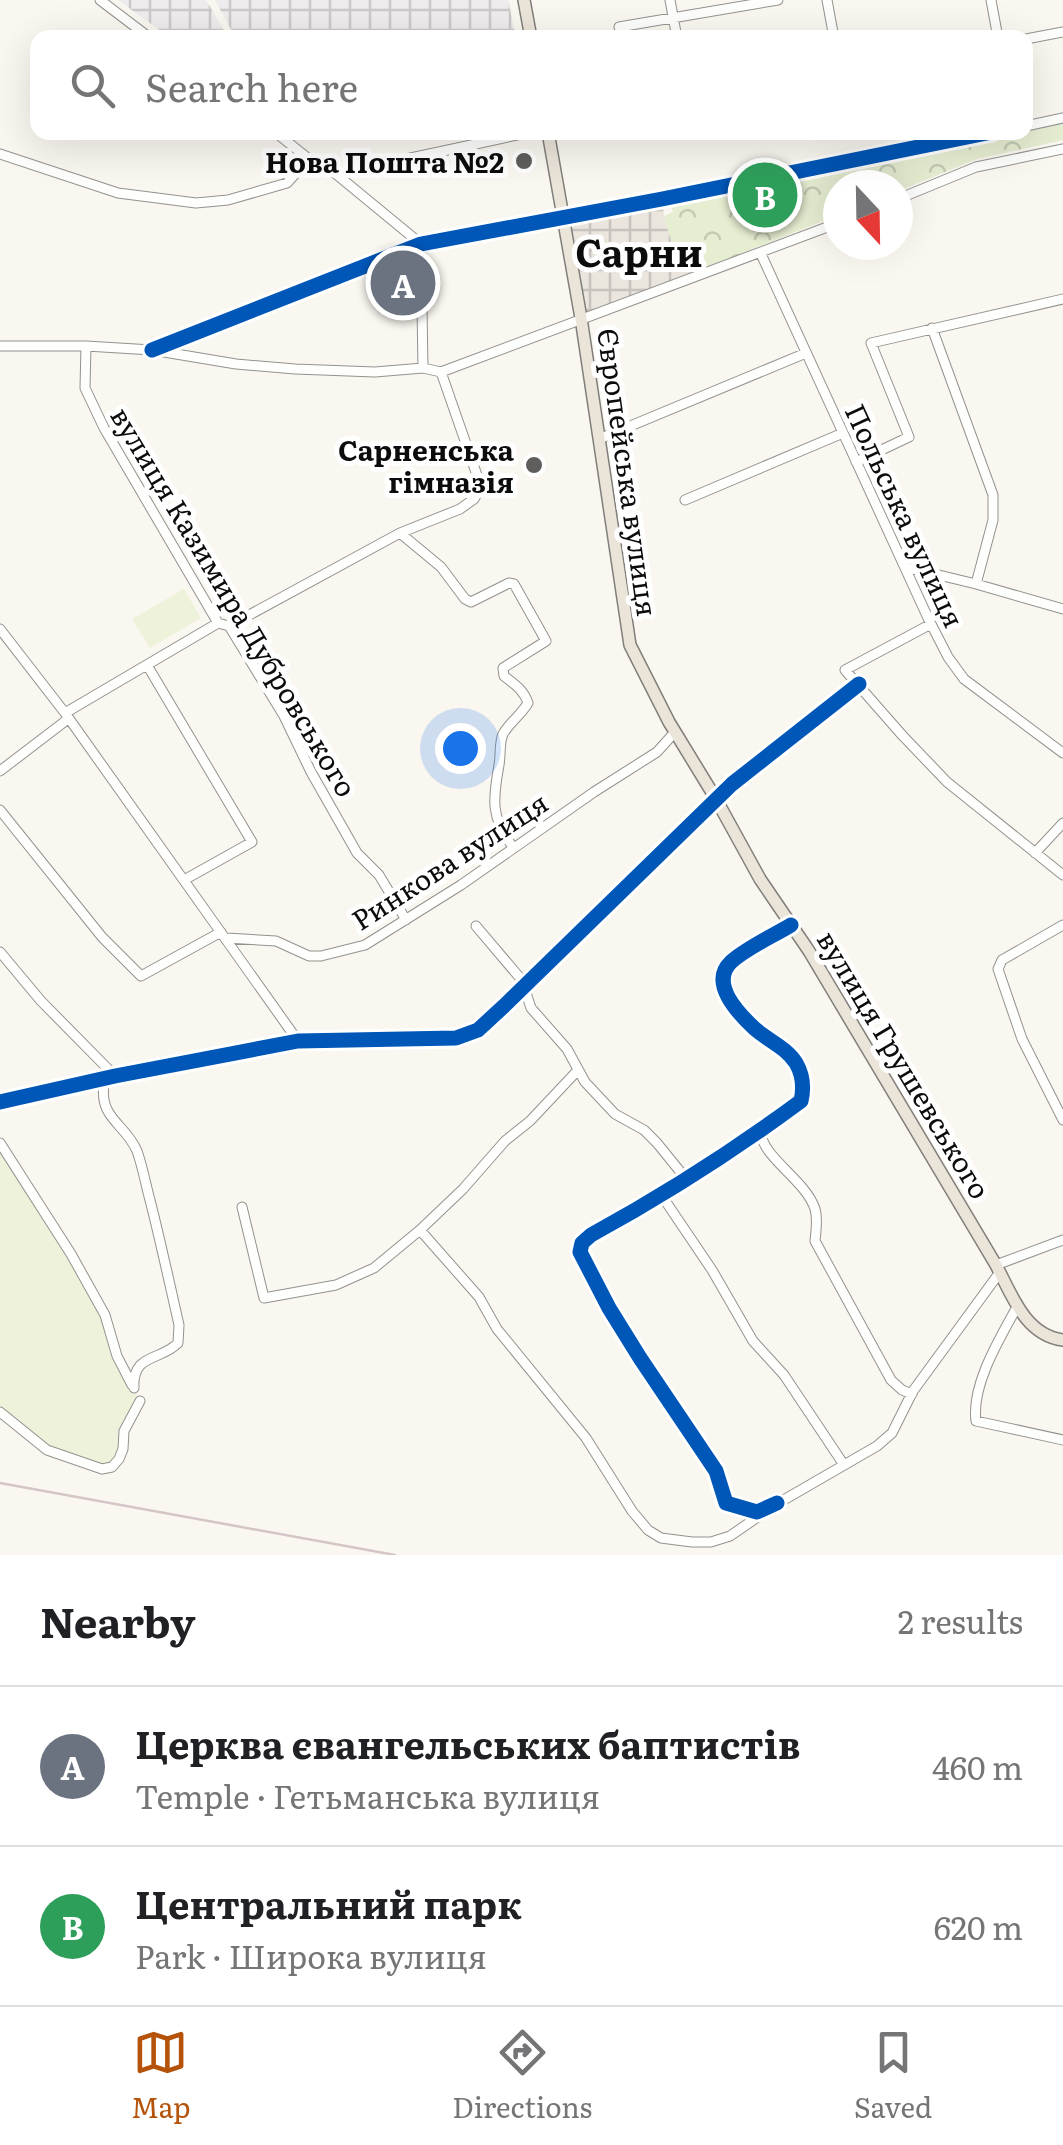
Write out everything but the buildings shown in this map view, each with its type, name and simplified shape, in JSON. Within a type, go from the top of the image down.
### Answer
[{"type":"main road","points":[[524,0],[530,30]]},
{"type":"main road","name":"Європейська вулиця","points":[[549,140],[581,318],[630,645],[648,684],[716,798]]},
{"type":"main road","name":"вулиця Грушевського","points":[[716,798],[760,879],[998,1269],[1016,1307],[1036,1329],[1063,1340]]},
{"type":"street","points":[[100,0],[139,30]]},
{"type":"street","points":[[670,0],[676,30]]},
{"type":"street","points":[[619,26],[778,0]]},
{"type":"street","points":[[827,0],[833,30]]},
{"type":"street","points":[[991,0],[997,30]]},
{"type":"street","points":[[1033,38],[1063,32]]},
{"type":"street","points":[[1033,124],[1063,118]]},
{"type":"street","points":[[285,140],[336,174],[421,244],[423,368]]},
{"type":"street","points":[[336,174],[495,140]]},
{"type":"street","points":[[152,350],[421,244],[952,140]]},
{"type":"street","points":[[913,193],[976,167],[1063,149]]},
{"type":"street","points":[[0,154],[118,193],[196,203],[228,200],[286,183],[309,159]]},
{"type":"street","points":[[0,346],[152,350],[295,369],[375,372],[423,368],[441,372],[823,229]]},
{"type":"street","name":"Польська вулиця","points":[[760,254],[948,657],[964,679],[1063,753]]},
{"type":"street","points":[[856,462],[909,437],[871,343],[1063,299]]},
{"type":"street","points":[[932,328],[993,495],[993,520],[976,584]]},
{"type":"street","name":"вулиця Казимира Дубровського","points":[[86,346],[84,388],[104,428],[284,716],[357,853],[380,875],[406,920]]},
{"type":"street","points":[[599,439],[806,353]]},
{"type":"street","points":[[0,771],[66,716],[147,664],[400,532],[460,509],[474,499],[479,481],[441,372]]},
{"type":"street","points":[[685,500],[842,433]]},
{"type":"street","points":[[400,532],[440,567],[471,602],[514,584],[546,641],[503,668],[504,676],[520,688],[528,703],[501,738],[494,786],[498,821],[513,847]]},
{"type":"street","points":[[906,568],[1063,608]]},
{"type":"street","points":[[930,624],[845,670],[947,782],[1063,875]]},
{"type":"street","points":[[0,628],[298,1041]]},
{"type":"street","points":[[147,664],[252,842],[184,880]]},
{"type":"street","points":[[0,1102],[298,1041],[467,1036],[526,985],[716,798],[859,684]]},
{"type":"street","name":"Ринкова вулиця","points":[[223,935],[276,940],[308,956],[365,945],[679,737]]},
{"type":"street","points":[[0,810],[102,936],[141,976],[223,935]]},
{"type":"street","points":[[1035,852],[1063,824]]},
{"type":"street","points":[[778,1504],[756,1512],[726,1503],[716,1471],[640,1358],[580,1252],[582,1243],[591,1235],[662,1196],[801,1101],[804,1090],[795,1062],[756,1030],[725,994],[724,972],[731,962],[791,925]]},
{"type":"street","points":[[1063,925],[1002,960],[998,969],[1022,1039],[1063,1120]]},
{"type":"street","points":[[476,926],[526,985],[531,1008],[567,1049],[585,1082],[615,1114],[658,1143],[687,1180]]},
{"type":"street","points":[[0,952],[41,1001],[115,1076]]},
{"type":"street","points":[[242,1207],[264,1298],[356,1278],[374,1268],[463,1190],[505,1141],[530,1122],[578,1070]]},
{"type":"street","points":[[0,1142],[72,1254],[105,1315],[117,1356],[134,1388],[134,1372],[156,1354],[174,1348],[180,1337],[141,1162],[129,1136],[105,1107],[104,1084],[115,1076]]},
{"type":"street","points":[[761,1131],[762,1144],[794,1176],[814,1206],[814,1241],[891,1380],[912,1394]]},
{"type":"street","points":[[662,1196],[712,1270],[753,1341],[784,1375],[844,1465]]},
{"type":"street","points":[[420,1230],[479,1297],[517,1357],[586,1438],[648,1530],[661,1538],[692,1542],[730,1536],[877,1446],[892,1432],[912,1394],[998,1269],[1063,1240]]},
{"type":"street","points":[[1016,1307],[977,1394],[976,1421],[1063,1440]]},
{"type":"street","points":[[0,1412],[48,1450],[102,1469],[112,1467],[119,1459],[124,1432],[140,1400]]},
{"type":"shaded area","points":[[118,0],[206,0],[224,30],[159,30]]},
{"type":"shaded area","points":[[215,0],[508,0],[514,30],[231,30]]},
{"type":"shaded area","points":[[662,199],[677,262],[684,261],[690,274],[581,318],[563,217]]},
{"type":"green space","points":[[1063,124],[1063,140],[977,159],[913,185],[913,170],[825,170],[980,140],[1033,140],[1033,130]]},
{"type":"green space","points":[[823,170],[823,221],[690,274],[684,262],[678,263],[664,216],[673,212],[669,200]]},
{"type":"green space","points":[[184,589],[201,618],[150,648],[132,619]]},
{"type":"green space","points":[[0,1143],[105,1315],[117,1356],[140,1401],[123,1449],[112,1467],[47,1450],[0,1412]]},
{"type":"railway","points":[[0,1483],[395,1555]]},
{"type":"cycle path","points":[[152,350],[421,244],[953,140]]},
{"type":"cycle path","points":[[0,1102],[298,1041],[456,1038],[478,1030],[732,784],[859,684]]},
{"type":"cycle path","points":[[777,1503],[757,1512],[726,1503],[716,1471],[640,1358],[580,1252],[582,1243],[591,1235],[698,1172],[801,1101],[802,1082],[796,1063],[741,1014],[728,997],[723,979],[725,970],[737,957],[791,925]]},
{"type":"place","name":"Нова Пошта №2","points":[[524,161]]},
{"type":"place","name":"Центральний парк","points":[[765,195]]},
{"type":"place","name":"Церква євангельських баптистів","points":[[403,283]]},
{"type":"place","name":"Сарненська гімназія","points":[[534,465]]},
{"type":"district","name":"Сарни","points":[[639,250]]}]
